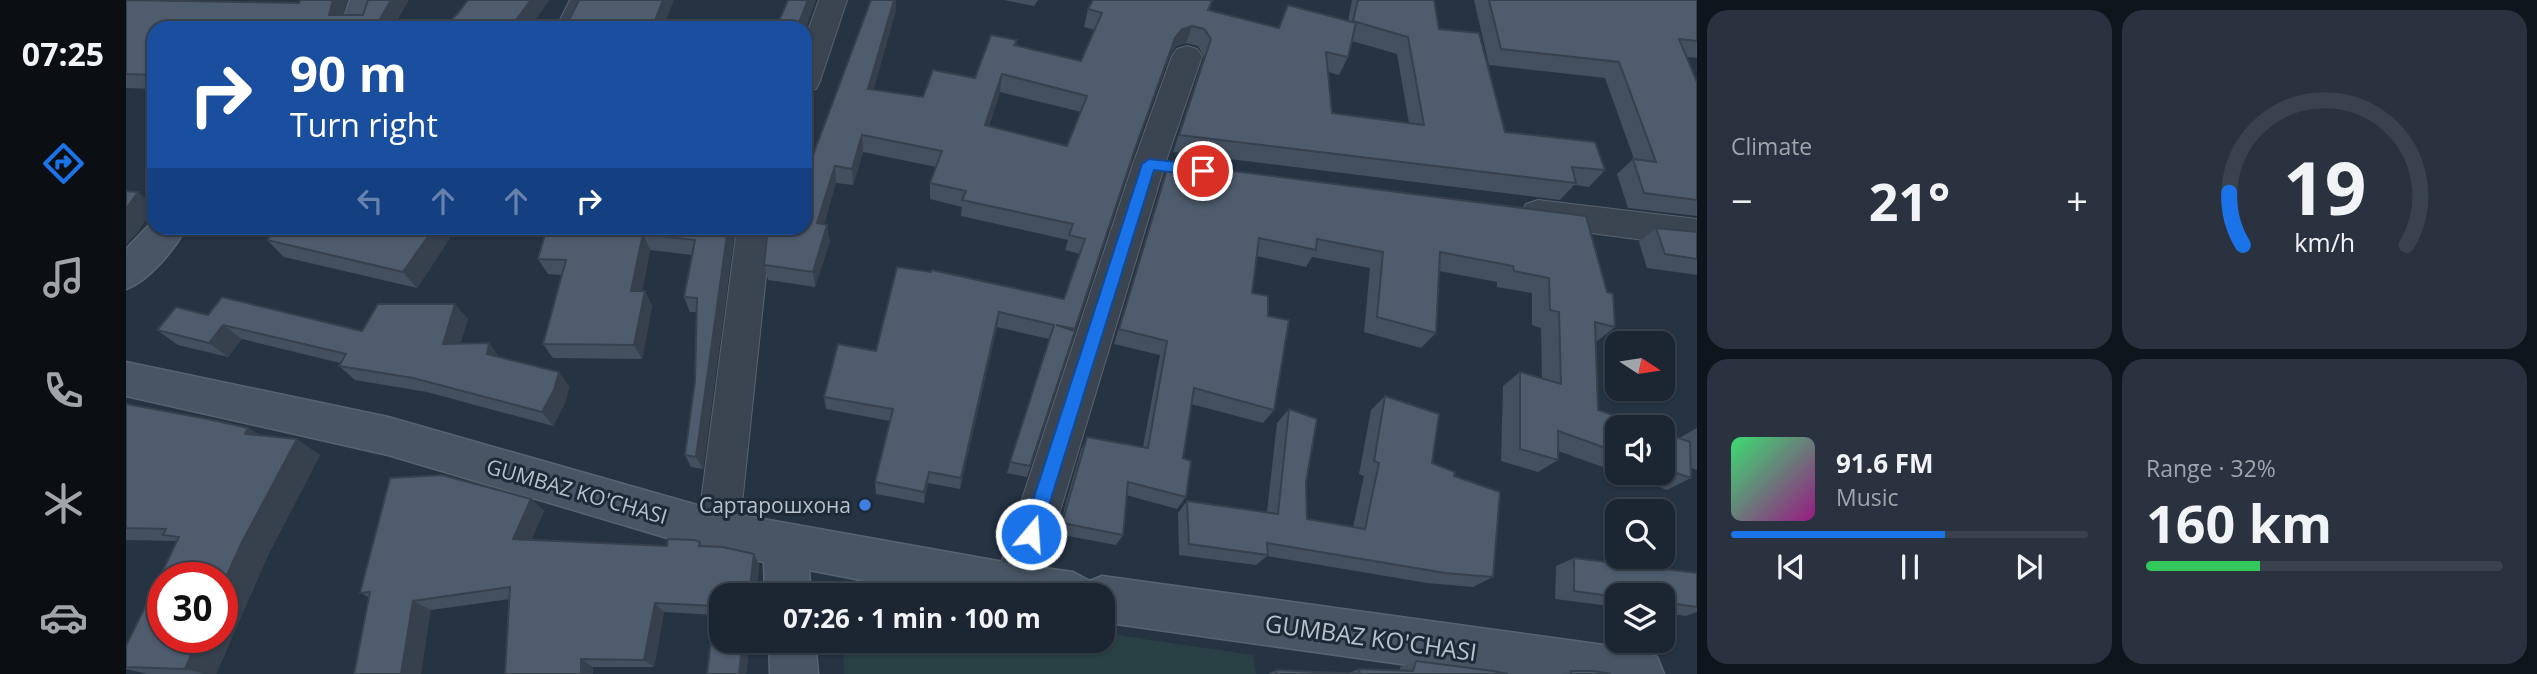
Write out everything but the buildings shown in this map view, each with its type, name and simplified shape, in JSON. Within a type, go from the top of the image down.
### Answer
[{"type":"main road","points":[[358,21],[365,0]]},
{"type":"main road","points":[[126,274],[162,235]]},
{"type":"main road","name":"GUMBAZ KO'CHASI","points":[[126,379],[388,436],[718,532],[994,583]]},
{"type":"main road","points":[[785,544],[787,583]]},
{"type":"main road","name":"GUMBAZ KO'CHASI","points":[[1115,601],[1640,674]]},
{"type":"main road","points":[[793,653],[794,674]]},
{"type":"street","points":[[812,61],[833,0]]},
{"type":"street","points":[[1016,583],[1162,166],[1187,56]]},
{"type":"street","points":[[1505,209],[1697,233]]},
{"type":"street","points":[[718,532],[753,235]]},
{"type":"lane","points":[[566,21],[577,0]]},
{"type":"green space","points":[[1115,635],[1253,655],[1256,674],[844,674],[843,653],[1115,653]]},
{"type":"place","name":"Сартарошхона","points":[[865,505]]},
{"type":"route","points":[[1031,534],[1149,164],[1203,171]]}]
